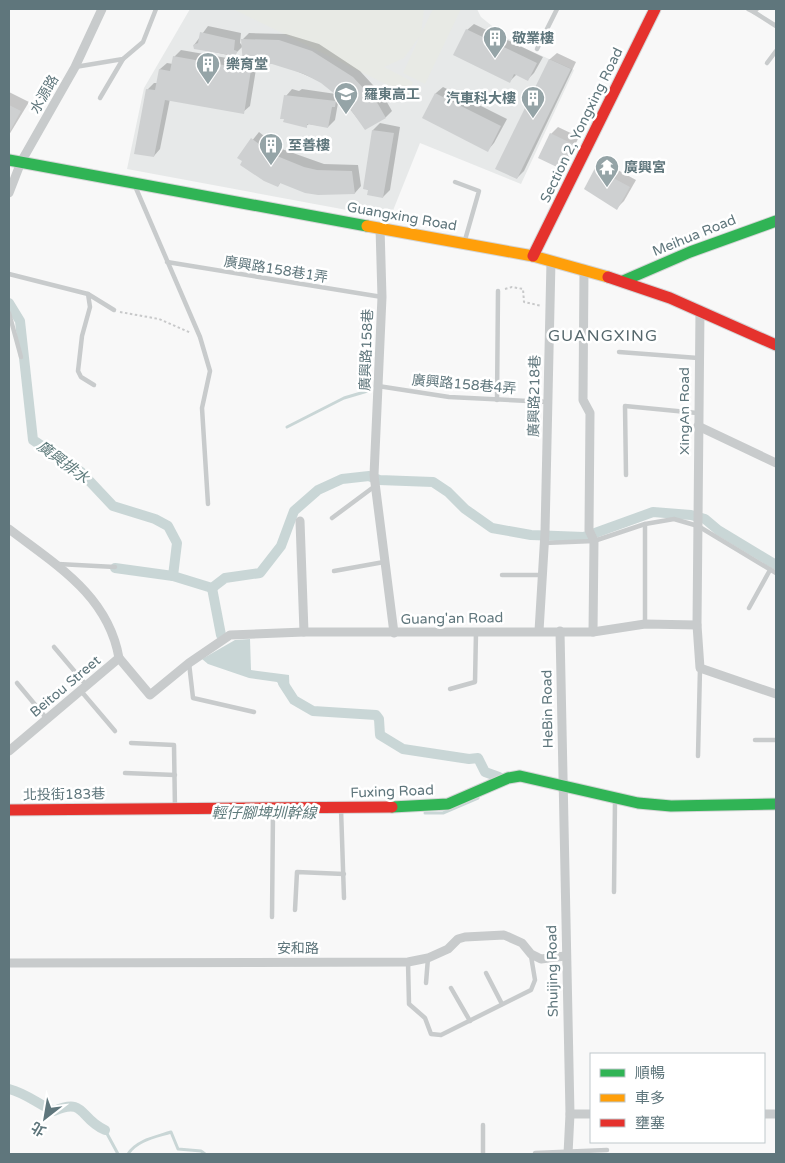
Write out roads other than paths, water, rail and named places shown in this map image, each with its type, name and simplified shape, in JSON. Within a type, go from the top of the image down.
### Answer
[{"type":"street","name":"水源路","points":[[9,193],[21,162],[75,67],[102,9]]},
{"type":"street","name":"Section 2, Yongxing Road","points":[[533,256],[655,9]]},
{"type":"street","name":"Guangxing Road","points":[[9,160],[465,242],[533,256],[623,281],[700,310],[776,345]]},
{"type":"street","name":"Meihua Road","points":[[623,281],[690,252],[776,221]]},
{"type":"street","name":"廣興路158巷","points":[[375,486],[382,297],[380,227]]},
{"type":"street","name":"廣興路218巷","points":[[544,544],[551,261]]},
{"type":"street","points":[[584,269],[583,400],[590,413],[589,530],[594,541],[593,632]]},
{"type":"street","name":"XingAn Road","points":[[698,526],[697,412],[700,310]]},
{"type":"street","points":[[698,426],[776,463]]},
{"type":"street","points":[[375,486],[394,632]]},
{"type":"street","points":[[300,522],[304,632]]},
{"type":"street","points":[[698,526],[697,625],[700,668],[776,694]]},
{"type":"street","name":"Beitou Street","points":[[9,529],[56,564],[92,596],[116,641],[119,658],[9,751]]},
{"type":"street","points":[[539,631],[544,544]]},
{"type":"street","name":"Guang'an Road","points":[[119,658],[150,695],[189,663],[230,635],[304,632],[593,632],[645,624],[697,625]]},
{"type":"street","name":"HeBin Road","points":[[560,631],[562,786]]},
{"type":"street","name":"Fuxing Road","points":[[120,808],[422,807],[448,804],[508,778],[520,776],[615,799],[671,806],[776,804]]},
{"type":"street","name":"Shuijing Road","points":[[562,786],[570,1114],[568,1154]]},
{"type":"street","name":"北投街183巷","points":[[9,810],[120,808]]},
{"type":"street","name":"安和路","points":[[12,963],[408,962],[428,958],[448,949],[458,939],[465,937],[504,935],[522,943],[531,954]]},
{"type":"street","points":[[531,954],[541,959],[565,956]]},
{"type":"street","points":[[570,1114],[590,1114]]},
{"type":"lane","points":[[100,98],[124,59],[143,42],[156,9]]},
{"type":"lane","points":[[537,48],[557,9]]},
{"type":"lane","points":[[748,9],[755,11],[776,26]]},
{"type":"lane","points":[[767,63],[776,51]]},
{"type":"lane","points":[[75,67],[124,59]]},
{"type":"lane","points":[[134,182],[200,337],[210,371],[202,408],[208,504]]},
{"type":"lane","points":[[455,182],[479,191],[465,242]]},
{"type":"lane","name":"廣興路158巷1弄","points":[[167,262],[382,297]]},
{"type":"lane","points":[[9,274],[88,294],[114,310]]},
{"type":"lane","points":[[497,400],[498,291]]},
{"type":"lane","points":[[88,294],[90,307],[82,336],[78,371],[81,377],[94,385]]},
{"type":"lane","points":[[9,313],[21,357]]},
{"type":"lane","points":[[620,352],[698,358]]},
{"type":"lane","name":"廣興路158巷4弄","points":[[378,386],[448,397],[548,402]]},
{"type":"lane","points":[[626,475],[625,406],[697,412]]},
{"type":"lane","points":[[332,518],[375,486]]},
{"type":"lane","points":[[544,544],[594,541],[644,524],[674,519],[698,526],[776,573]]},
{"type":"lane","points":[[644,524],[645,624]]},
{"type":"lane","points":[[334,571],[384,562]]},
{"type":"lane","points":[[56,564],[115,567]]},
{"type":"lane","points":[[749,608],[770,570]]},
{"type":"lane","points":[[502,575],[543,575]]},
{"type":"lane","points":[[450,689],[475,682],[476,632]]},
{"type":"lane","points":[[54,647],[115,731]]},
{"type":"lane","points":[[189,663],[193,698],[254,712]]},
{"type":"lane","points":[[698,756],[700,668]]},
{"type":"lane","points":[[17,683],[47,719]]},
{"type":"lane","points":[[755,740],[776,740]]},
{"type":"lane","points":[[131,743],[174,745],[175,809]]},
{"type":"lane","points":[[125,773],[175,775]]},
{"type":"lane","points":[[614,892],[615,799]]},
{"type":"lane","points":[[272,917],[273,808]]},
{"type":"lane","points":[[341,808],[344,898]]},
{"type":"lane","points":[[295,910],[297,872],[344,874]]},
{"type":"lane","points":[[408,962],[409,1004],[425,1018],[431,1034],[442,1035],[531,990],[535,980],[531,954]]},
{"type":"lane","points":[[426,983],[428,958]]},
{"type":"lane","points":[[486,973],[502,1004]]},
{"type":"lane","points":[[450,988],[470,1021]]},
{"type":"lane","points":[[483,1125],[483,1154]]},
{"type":"lane","points":[[535,1154],[568,1154],[607,1150]]},
{"type":"waterway","name":"廣興排水","points":[[9,303],[20,321],[33,440],[81,472],[113,506],[155,519],[168,526],[177,543],[173,576],[212,588]]},
{"type":"waterway","points":[[287,427],[344,398],[371,390]]},
{"type":"waterway","points":[[212,588],[225,578],[260,573],[281,546],[294,511],[318,490],[342,479],[369,476],[379,480],[433,482],[448,492],[465,509],[492,528],[531,535],[584,537],[653,512],[691,515],[705,519],[718,530],[776,565]]},
{"type":"waterway","points":[[115,568],[173,576]]},
{"type":"waterway","name":"廣興排水","points":[[212,588],[221,635]]},
{"type":"waterway","points":[[283,683],[294,700],[313,711],[376,715],[379,719],[380,735],[403,749],[469,759],[478,758],[485,772],[499,777]]},
{"type":"waterway","name":"輕仔腳埤圳幹線","points":[[425,813],[443,813],[478,798]]},
{"type":"waterway","points":[[9,1089],[54,1111],[64,1107],[77,1108],[105,1130]]},
{"type":"waterway","points":[[105,1130],[118,1154]]},
{"type":"waterway","points":[[128,1154],[136,1145],[153,1137],[171,1132],[178,1149],[201,1151],[205,1154]]},
{"type":"place","name":"敬業樓","points":[[495,59]]},
{"type":"place","name":"樂育堂","points":[[208,85]]},
{"type":"place","name":"羅東高工","points":[[346,115]]},
{"type":"place","name":"汽車科大樓","points":[[533,119]]},
{"type":"place","name":"至善樓","points":[[271,166]]},
{"type":"place","name":"廣興宮","points":[[607,188]]},
{"type":"district","name":"GUANGXING","points":[[603,335]]}]
